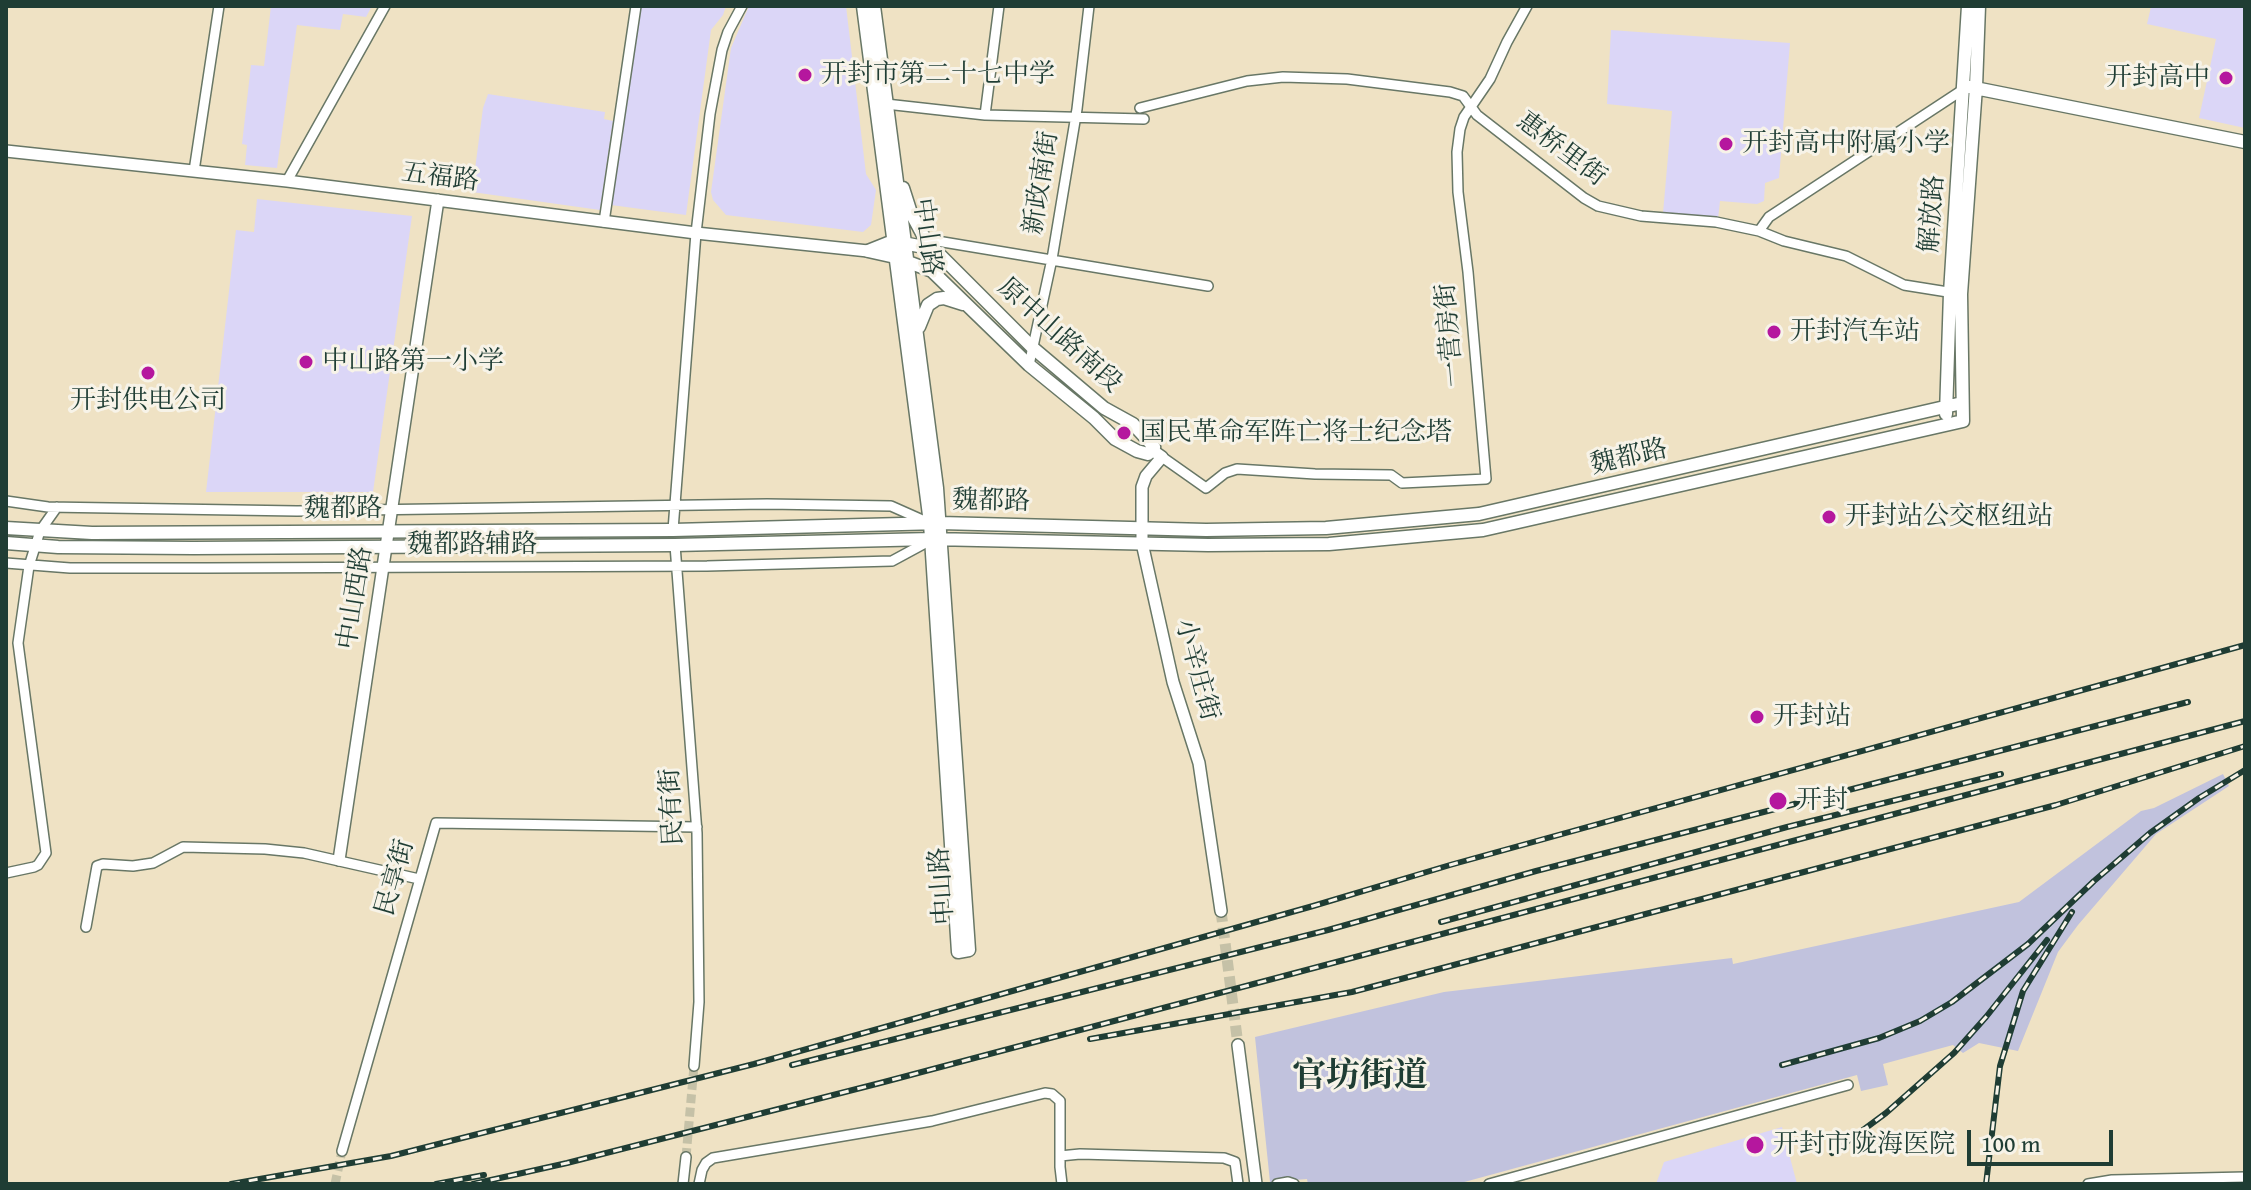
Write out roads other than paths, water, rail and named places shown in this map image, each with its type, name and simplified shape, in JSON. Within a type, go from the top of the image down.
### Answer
[{"type":"main road","name":"中山路","points":[[863,6],[899,242],[908,263],[917,334],[935,523],[958,952],[969,950],[936,539]]},
{"type":"main road","name":"中山路","points":[[874,6],[893,158],[899,242],[895,257],[935,523]]},
{"type":"main road","name":"解放路","points":[[1968,6],[1970,88]]},
{"type":"main road","name":"解放路","points":[[1946,424],[1970,88],[1979,6]]},
{"type":"main road","points":[[1970,88],[2245,142]]},
{"type":"main road","points":[[893,158],[911,213],[929,244]]},
{"type":"main road","points":[[868,251],[899,242],[929,244]]},
{"type":"main road","name":"原中山路南段","points":[[868,251],[932,271],[1029,365],[1115,439],[1148,454],[1157,454],[1133,424],[1104,408],[1033,348],[929,244]]},
{"type":"main road","name":"解放路","points":[[1955,293],[1963,421]]},
{"type":"main road","points":[[917,334],[928,305],[944,298],[964,304]]},
{"type":"main road","name":"魏都路","points":[[6,528],[92,533],[673,530],[935,523],[1206,530],[1326,528],[1479,514],[1962,403]]},
{"type":"main road","name":"魏都路","points":[[6,543],[92,548],[675,545],[936,539],[1329,544],[1483,530],[1963,421]]},
{"type":"street","points":[[194,171],[219,6]]},
{"type":"street","points":[[287,181],[385,6]]},
{"type":"street","points":[[604,222],[636,6]]},
{"type":"street","points":[[673,530],[696,233],[715,84],[722,50],[742,6]]},
{"type":"street","points":[[985,115],[999,6]]},
{"type":"street","name":"新政南街","points":[[1029,365],[1052,259],[1089,6]]},
{"type":"street","name":"一营房街","points":[[1157,454],[1206,488],[1225,473],[1237,469],[1391,475],[1402,483],[1486,479],[1457,152],[1460,129],[1470,107],[1490,79],[1527,6]]},
{"type":"street","name":"惠桥里街","points":[[1140,108],[1247,81],[1283,77],[1347,79],[1458,94],[1465,98],[1477,115],[1598,206],[1641,216],[1716,222],[1759,231],[1784,241],[1846,256],[1904,285],[1955,293]]},
{"type":"street","points":[[1759,231],[1769,217],[1970,88]]},
{"type":"street","points":[[886,104],[985,115],[1144,119]]},
{"type":"street","name":"五福路","points":[[6,151],[287,181],[604,222],[868,251]]},
{"type":"street","name":"中山西路","points":[[339,860],[438,200]]},
{"type":"street","points":[[929,244],[1052,259],[1208,286]]},
{"type":"street","name":"小辛庄街","points":[[1157,454],[1142,487],[1142,543],[1173,682],[1199,763],[1221,911]]},
{"type":"street","name":"魏都路辅路","points":[[6,501],[57,507],[297,511],[767,504],[891,506],[935,523]]},
{"type":"street","points":[[6,873],[38,865],[46,853],[18,643],[29,566],[40,531],[57,507]]},
{"type":"street","name":"魏都路辅路","points":[[6,563],[70,568],[676,566],[892,561],[936,539]]},
{"type":"street","name":"民有街","points":[[675,545],[697,827],[699,971],[694,1066]]},
{"type":"street","name":"民享街","points":[[342,1151],[436,823],[697,827]]},
{"type":"street","points":[[86,927],[95,869],[103,864],[146,865],[183,847],[265,849],[339,860],[419,879]]},
{"type":"street","points":[[1238,1045],[1256,1184]]},
{"type":"street","points":[[1489,1184],[1848,1085]]},
{"type":"street","points":[[699,1184],[702,1170],[713,1158],[932,1121],[1045,1093],[1052,1094],[1060,1101],[1062,1184]]},
{"type":"street","points":[[1060,1156],[1224,1158],[1235,1162],[1238,1184]]},
{"type":"street","points":[[683,1184],[686,1157]]},
{"type":"street","points":[[2088,1184],[2112,1180],[2245,1177]]},
{"type":"street","points":[[1277,1184],[1294,1184]]},
{"type":"tunnel","points":[[1221,911],[1238,1045]]},
{"type":"tunnel","points":[[686,1157],[694,1066]]},
{"type":"tunnel","points":[[335,1184],[342,1151]]},
{"type":"railway","points":[[231,1184],[391,1156],[754,1064],[1450,865],[2245,645]]},
{"type":"railway","points":[[792,1065],[1328,930],[1536,871],[2188,702]]},
{"type":"railway","points":[[473,1184],[884,1082],[2245,721]]},
{"type":"railway","points":[[1090,1039],[1352,992],[2056,805],[2245,746]]},
{"type":"railway","points":[[1782,1065],[1879,1038],[1920,1021],[1952,1002],[2028,944],[2150,833],[2245,770]]},
{"type":"railway","points":[[1441,922],[1787,827],[2001,774]]},
{"type":"railway","points":[[1986,1184],[2000,1066],[2023,991],[2072,912]]},
{"type":"railway","points":[[1832,1153],[1886,1113],[1954,1053],[2047,940]]},
{"type":"railway","points":[[436,1184],[484,1175]]},
{"type":"place","name":"开封市第二十七中学","points":[[805,75]]},
{"type":"place","name":"开封高中","points":[[2226,78]]},
{"type":"place","name":"开封高中附属小学","points":[[1726,144]]},
{"type":"place","name":"开封汽车站","points":[[1774,332]]},
{"type":"place","name":"中山路第一小学","points":[[306,362]]},
{"type":"place","name":"开封供电公司","points":[[148,373]]},
{"type":"place","name":"国民革命军阵亡将士纪念塔","points":[[1124,433]]},
{"type":"place","name":"开封站公交枢纽站","points":[[1829,517]]},
{"type":"place","name":"开封站","points":[[1757,717]]},
{"type":"place","name":"开封","points":[[1778,801]]},
{"type":"place","name":"开封市陇海医院","points":[[1755,1145]]},
{"type":"district","name":"官坊街道","points":[[1360,1077]]}]
